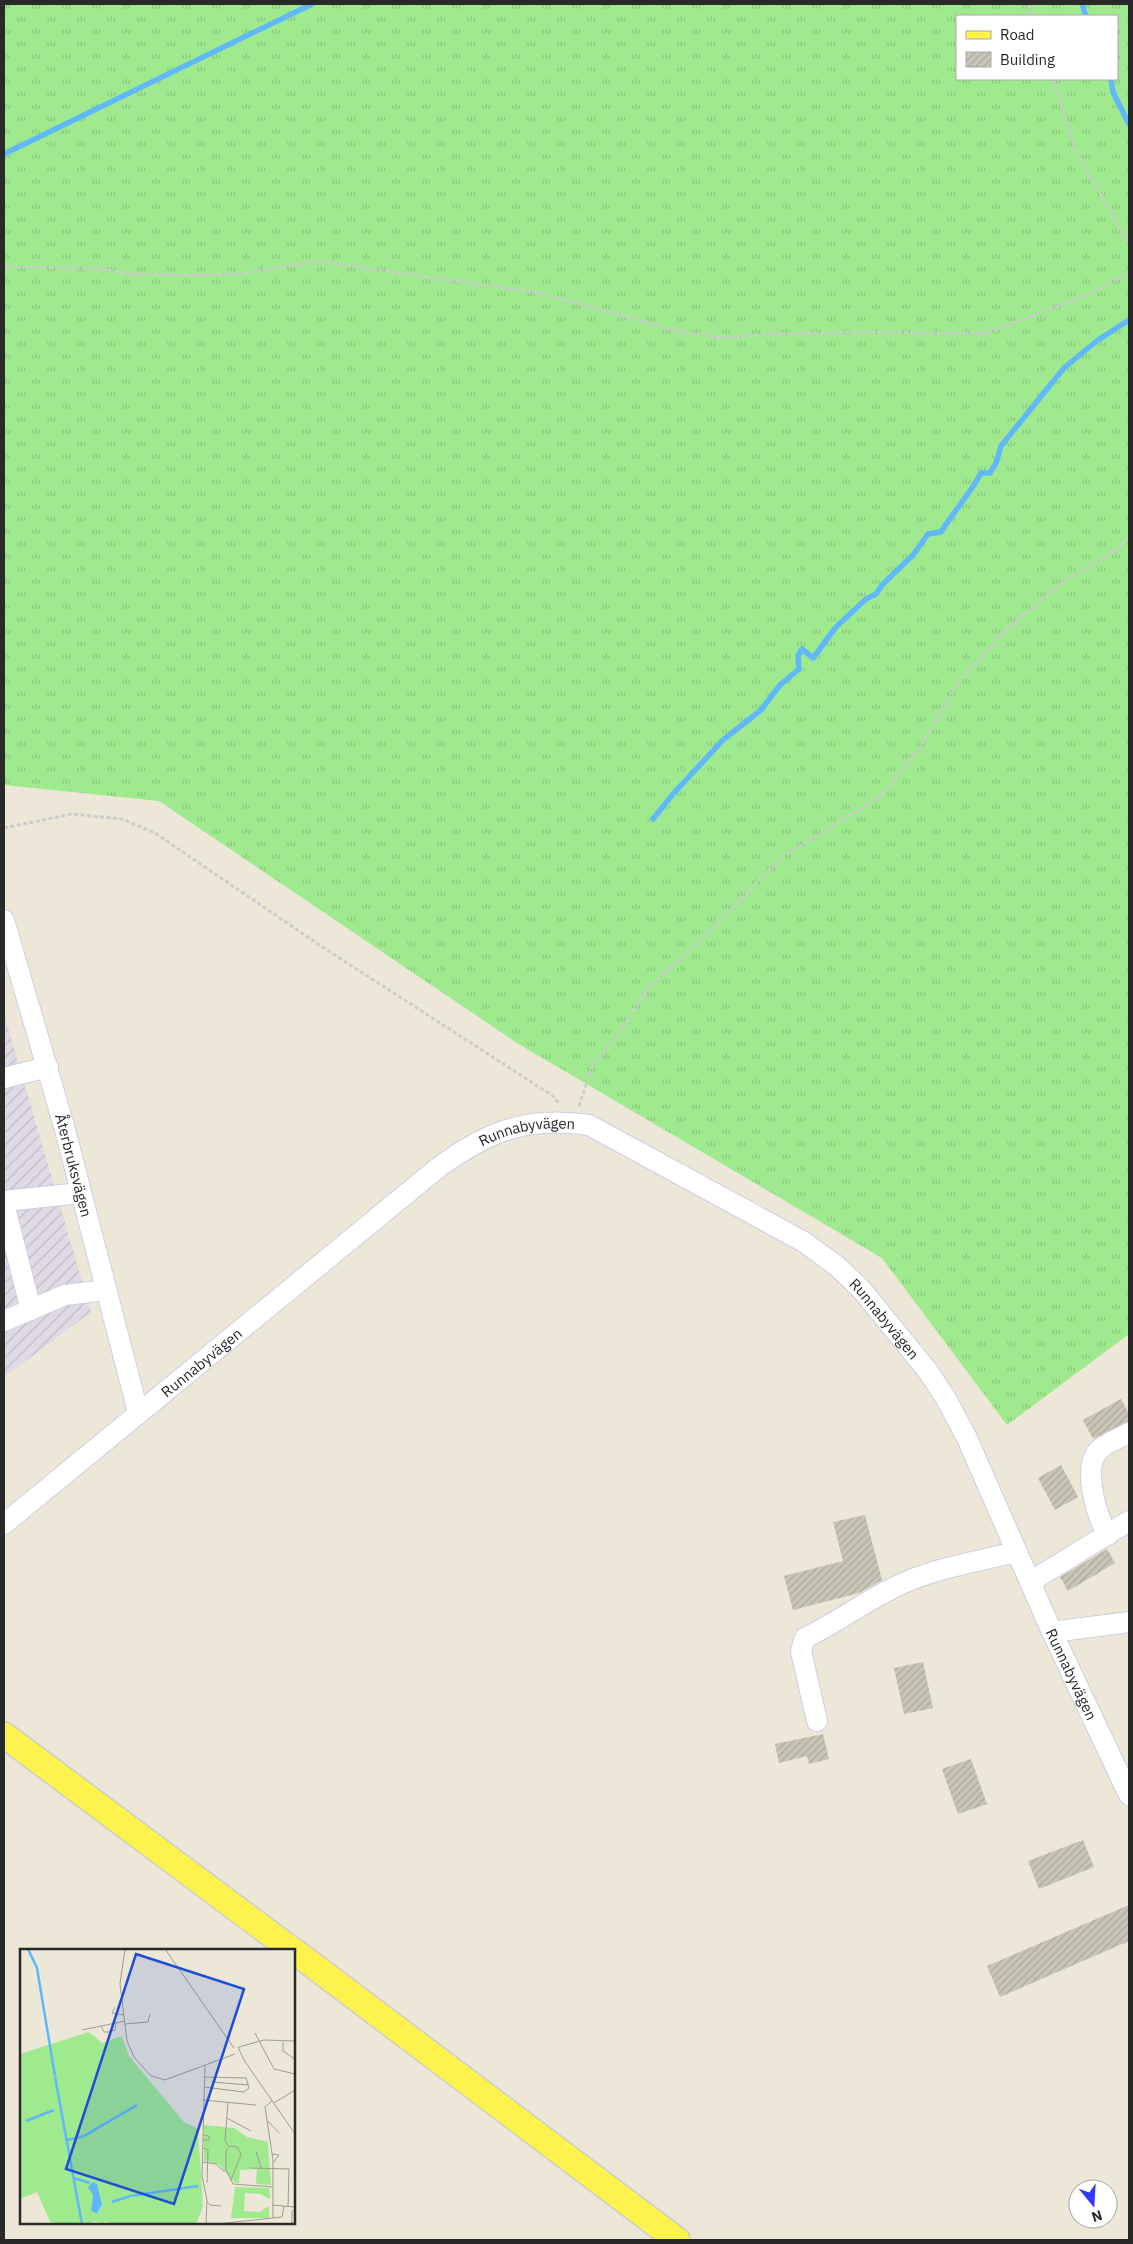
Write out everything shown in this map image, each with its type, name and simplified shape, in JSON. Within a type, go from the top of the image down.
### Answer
[{"type":"main road","points":[[4,1736],[290,1949]]},
{"type":"main road","points":[[295,1953],[677,2240]]},
{"type":"street","name":"Återbruksvägen","points":[[4,920],[48,1067],[138,1412]]},
{"type":"street","points":[[4,1078],[48,1067]]},
{"type":"street","name":"Runnabyvägen","points":[[4,1524],[438,1167],[468,1146],[496,1132],[521,1125],[574,1123],[589,1125],[767,1220],[804,1242],[849,1278],[888,1321],[927,1370],[945,1397],[966,1436],[1052,1632],[1129,1795]]},
{"type":"street","points":[[30,1310],[12,1272],[4,1202],[81,1193]]},
{"type":"street","points":[[4,1321],[65,1295],[106,1290]]},
{"type":"street","points":[[1108,1535],[1096,1510],[1092,1468],[1098,1451],[1129,1433]]},
{"type":"street","points":[[1030,1582],[1129,1521]]},
{"type":"street","points":[[817,1721],[801,1652],[805,1638],[826,1628],[894,1587],[944,1569],[1016,1552]]},
{"type":"street","points":[[1052,1632],[1129,1622]]},
{"type":"path","points":[[1054,80],[1075,149],[1129,245]]},
{"type":"path","points":[[4,266],[95,268],[132,274],[198,275],[239,274],[318,261],[539,293],[678,331],[722,338],[768,334],[849,332],[988,333],[1092,293],[1129,272]]},
{"type":"path","points":[[574,1123],[593,1064],[616,1036],[649,987],[708,933],[782,857],[881,796],[921,745],[960,680],[1010,626],[1064,581],[1118,549],[1129,536]]},
{"type":"path","points":[[4,828],[72,814],[122,819],[155,833],[321,946],[552,1096],[574,1123]]},
{"type":"shaded area","points":[[4,1014],[91,1312],[4,1377]]},
{"type":"green space","points":[[4,4],[1129,4],[1129,1334],[1007,1425],[882,1258],[517,1043],[159,801],[4,785]]},
{"type":"building","points":[[1121,1399],[1129,1414],[1129,1421],[1093,1439],[1083,1420]]},
{"type":"building","points":[[1061,1465],[1078,1497],[1055,1510],[1038,1478]]},
{"type":"building","points":[[865,1515],[882,1580],[859,1593],[793,1610],[784,1576],[843,1561],[833,1522]]},
{"type":"building","points":[[1107,1549],[1115,1563],[1068,1591],[1060,1577]]},
{"type":"building","points":[[923,1662],[933,1708],[904,1714],[894,1668]]},
{"type":"building","points":[[823,1734],[829,1759],[809,1764],[807,1756],[779,1763],[775,1744]]},
{"type":"building","points":[[971,1759],[987,1804],[958,1814],[942,1769]]},
{"type":"building","points":[[1083,1840],[1094,1867],[1039,1889],[1028,1861]]},
{"type":"building","points":[[1129,1905],[1129,1941],[1000,1997],[987,1966]]},
{"type":"waterway","points":[[4,154],[312,4]]},
{"type":"waterway","points":[[1082,4],[1086,15]]},
{"type":"waterway","points":[[1111,80],[1113,92],[1129,124]]},
{"type":"waterway","points":[[653,819],[673,794],[723,740],[761,710],[780,685],[799,669],[798,656],[802,649],[813,658],[836,627],[866,599],[876,594],[882,585],[913,555],[928,534],[941,532],[981,473],[990,473],[996,463],[1001,446],[1064,368],[1098,340],[1129,320]]}]
